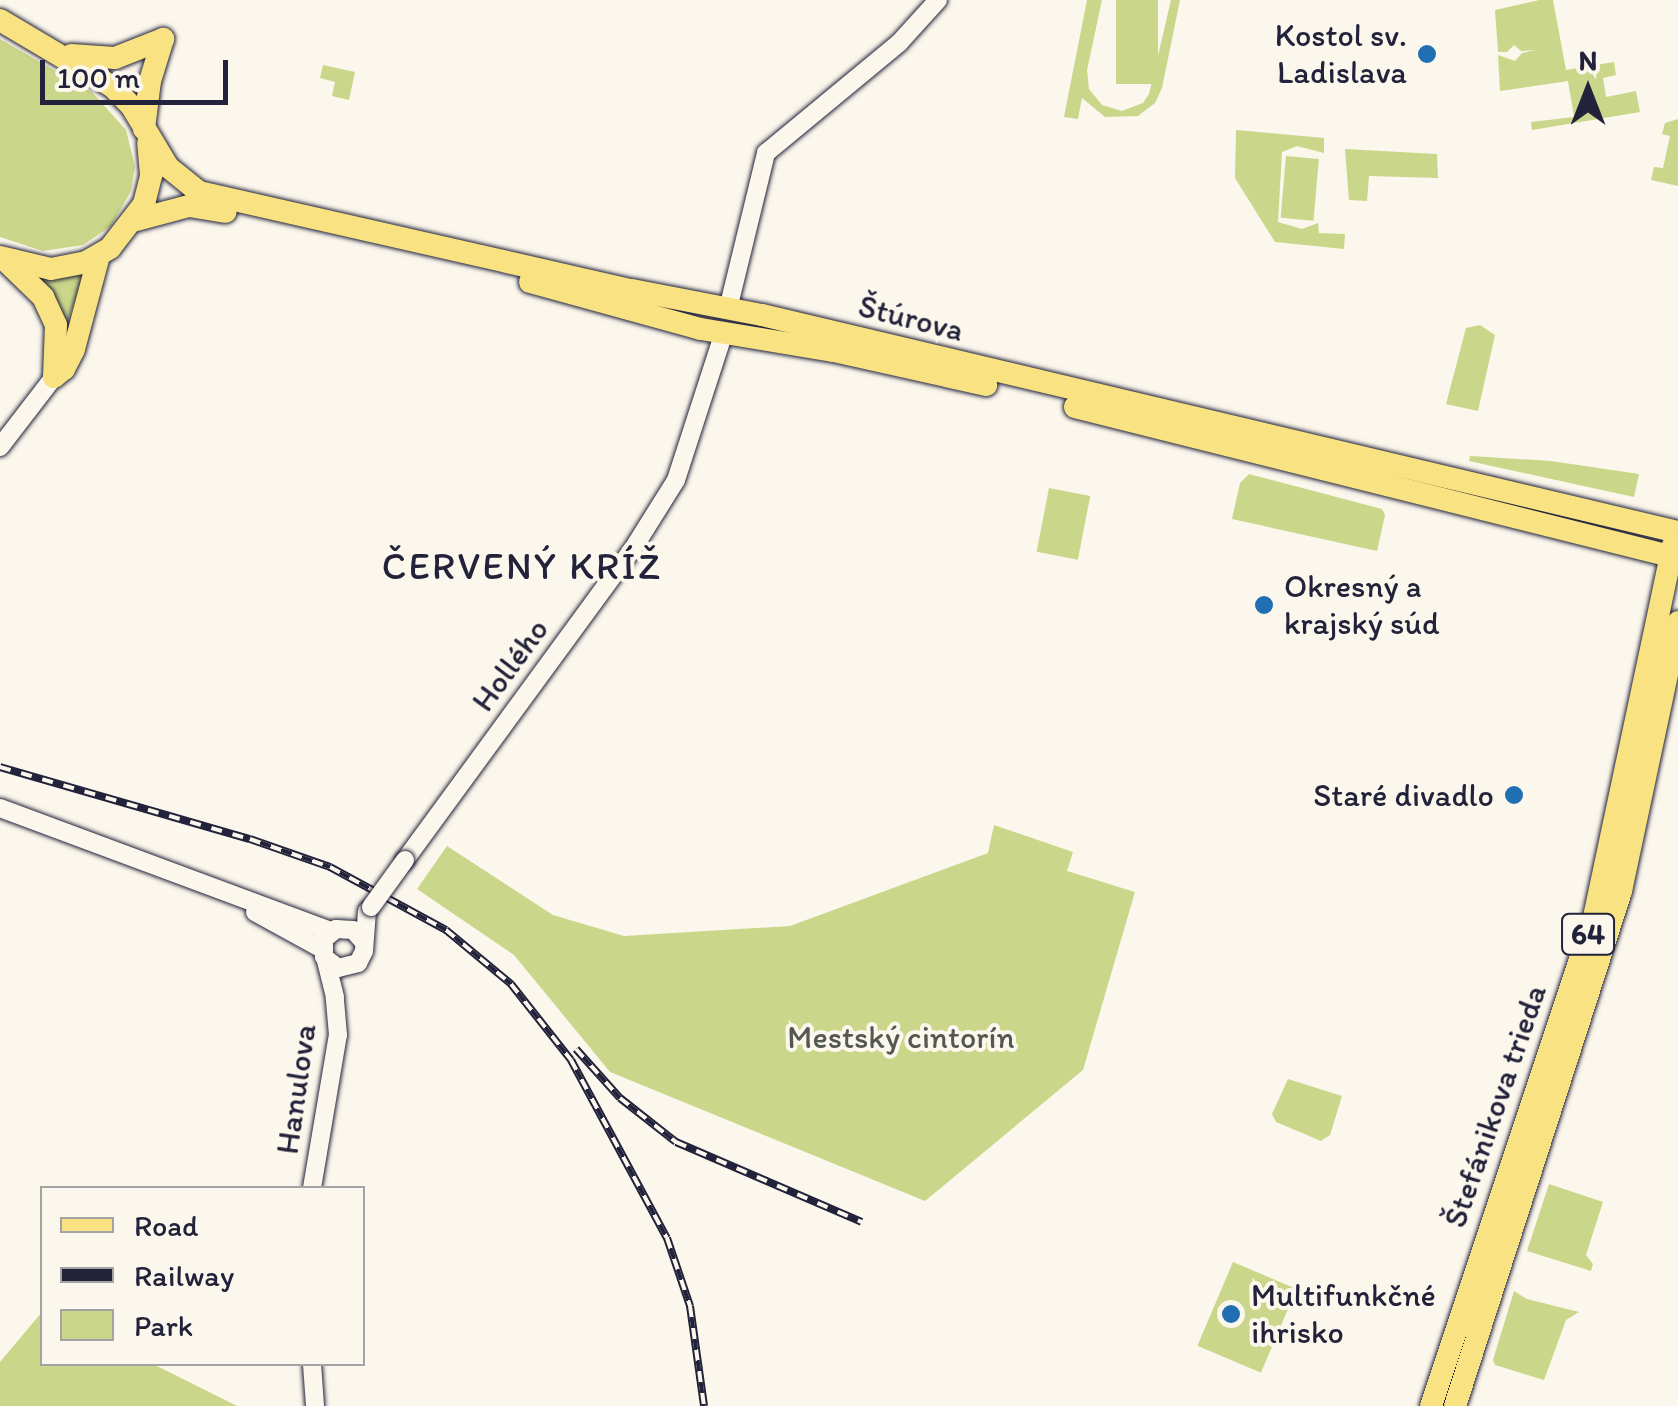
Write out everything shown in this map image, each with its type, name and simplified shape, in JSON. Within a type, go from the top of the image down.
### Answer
[{"type":"main road","name":"Štúrova","points":[[0,20],[113,87],[178,180],[199,192],[1674,556]]},
{"type":"main road","points":[[54,378],[64,369],[74,349],[86,289],[99,256],[136,220],[151,175],[146,134],[150,81],[163,39],[107,59],[58,53]]},
{"type":"main road","name":"Štúrova","points":[[136,220],[206,208],[501,275],[654,318],[726,321],[1677,532]]},
{"type":"main road","points":[[86,289],[173,211]]},
{"type":"main road","points":[[2,258],[51,268],[99,256]]},
{"type":"main road","points":[[2,258],[43,298],[56,325],[54,378]]},
{"type":"main road","name":"Štefánikova trieda","points":[[1455,1406],[1618,903],[1677,532]]},
{"type":"main road","name":"Štefánikova trieda","points":[[1431,1406],[1634,792],[1678,622]]},
{"type":"main road","points":[[1514,1152],[1537,1159]]},
{"type":"main road","points":[[1488,1226],[1511,1235]]},
{"type":"street","name":"Hollého","points":[[337,929],[369,909],[628,556],[676,480],[726,321],[766,153],[891,49],[938,0]]},
{"type":"street","points":[[0,447],[54,378]]},
{"type":"street","points":[[0,811],[34,819],[362,940]]},
{"type":"street","points":[[194,878],[346,968]]},
{"type":"street","name":"Hollého","points":[[362,940],[369,909]]},
{"type":"street","points":[[324,955],[337,929]]},
{"type":"street","name":"Hanulova","points":[[336,997],[346,968],[361,958],[362,940]]},
{"type":"street","name":"Hanulova","points":[[312,1186],[338,1035],[336,997],[324,955]]},
{"type":"street","points":[[312,1366],[315,1406]]},
{"type":"green space","points":[[1087,0],[1102,0],[1087,70],[1089,89],[1102,105],[1122,111],[1143,103],[1149,94],[1171,0],[1180,0],[1162,88],[1155,103],[1138,116],[1105,117],[1082,98],[1078,119],[1064,117]]},
{"type":"green space","points":[[1116,0],[1158,0],[1158,84],[1116,84]]},
{"type":"green space","points":[[1553,0],[1566,70],[1614,62],[1616,75],[1603,78],[1606,97],[1636,91],[1640,112],[1532,130],[1531,122],[1574,117],[1568,81],[1500,91],[1498,55],[1515,61],[1522,53],[1536,50],[1521,51],[1514,45],[1507,52],[1498,52],[1495,10]]},
{"type":"green space","points":[[0,39],[92,92],[126,130],[135,167],[131,191],[111,226],[83,245],[43,251],[0,237]]},
{"type":"green space","points":[[323,65],[355,72],[349,100],[332,96],[335,82],[320,78]]},
{"type":"green space","points":[[1678,119],[1678,186],[1651,180],[1654,167],[1663,168],[1670,136],[1662,134],[1665,123]]},
{"type":"green space","points":[[1236,130],[1324,138],[1324,153],[1297,146],[1282,152],[1278,222],[1302,229],[1318,223],[1319,233],[1345,234],[1344,249],[1275,242],[1235,178]]},
{"type":"green space","points":[[1345,149],[1437,154],[1438,178],[1369,176],[1367,201],[1349,200]]},
{"type":"green space","points":[[1286,156],[1319,159],[1313,221],[1281,218]]},
{"type":"green space","points":[[78,273],[83,278],[67,323],[39,278]]},
{"type":"green space","points":[[1480,325],[1495,335],[1478,411],[1446,404],[1466,328]]},
{"type":"green space","points":[[1470,456],[1551,461],[1639,474],[1634,497],[1469,461]]},
{"type":"green space","points":[[1249,474],[1382,509],[1385,515],[1377,551],[1232,519],[1240,483]]},
{"type":"green space","points":[[1049,488],[1090,496],[1078,560],[1037,552]]},
{"type":"green space","name":"Mestský cintorín","points":[[994,825],[1073,852],[1067,871],[1135,892],[1083,1070],[925,1201],[610,1072],[514,955],[417,889],[447,846],[553,915],[624,936],[790,926],[988,853]]},
{"type":"green space","points":[[1288,1079],[1342,1096],[1330,1135],[1321,1141],[1276,1122],[1272,1114]]},
{"type":"green space","points":[[1549,1184],[1603,1202],[1586,1255],[1593,1264],[1591,1271],[1527,1251]]},
{"type":"green space","points":[[1233,1262],[1297,1289],[1261,1373],[1197,1346]]},
{"type":"green space","points":[[1514,1291],[1527,1299],[1579,1312],[1566,1320],[1544,1380],[1495,1365],[1493,1360]]},
{"type":"green space","points":[[40,1314],[40,1366],[157,1366],[237,1406],[0,1406],[0,1362]]},
{"type":"railway","points":[[0,767],[250,839],[330,867],[446,930],[511,984],[571,1060],[667,1238],[690,1306],[704,1406]]},
{"type":"railway","points":[[576,1049],[620,1098],[676,1142],[862,1222]]},
{"type":"place","name":"Kostol sv. Ladislava","points":[[1427,54]]},
{"type":"place","name":"Okresný a krajský súd","points":[[1264,605]]},
{"type":"place","name":"Staré divadlo","points":[[1514,795]]},
{"type":"place","name":"Multifunkčné ihrisko","points":[[1231,1314]]},
{"type":"district","name":"ČERVENÝ KRÍŽ","points":[[522,567]]}]
